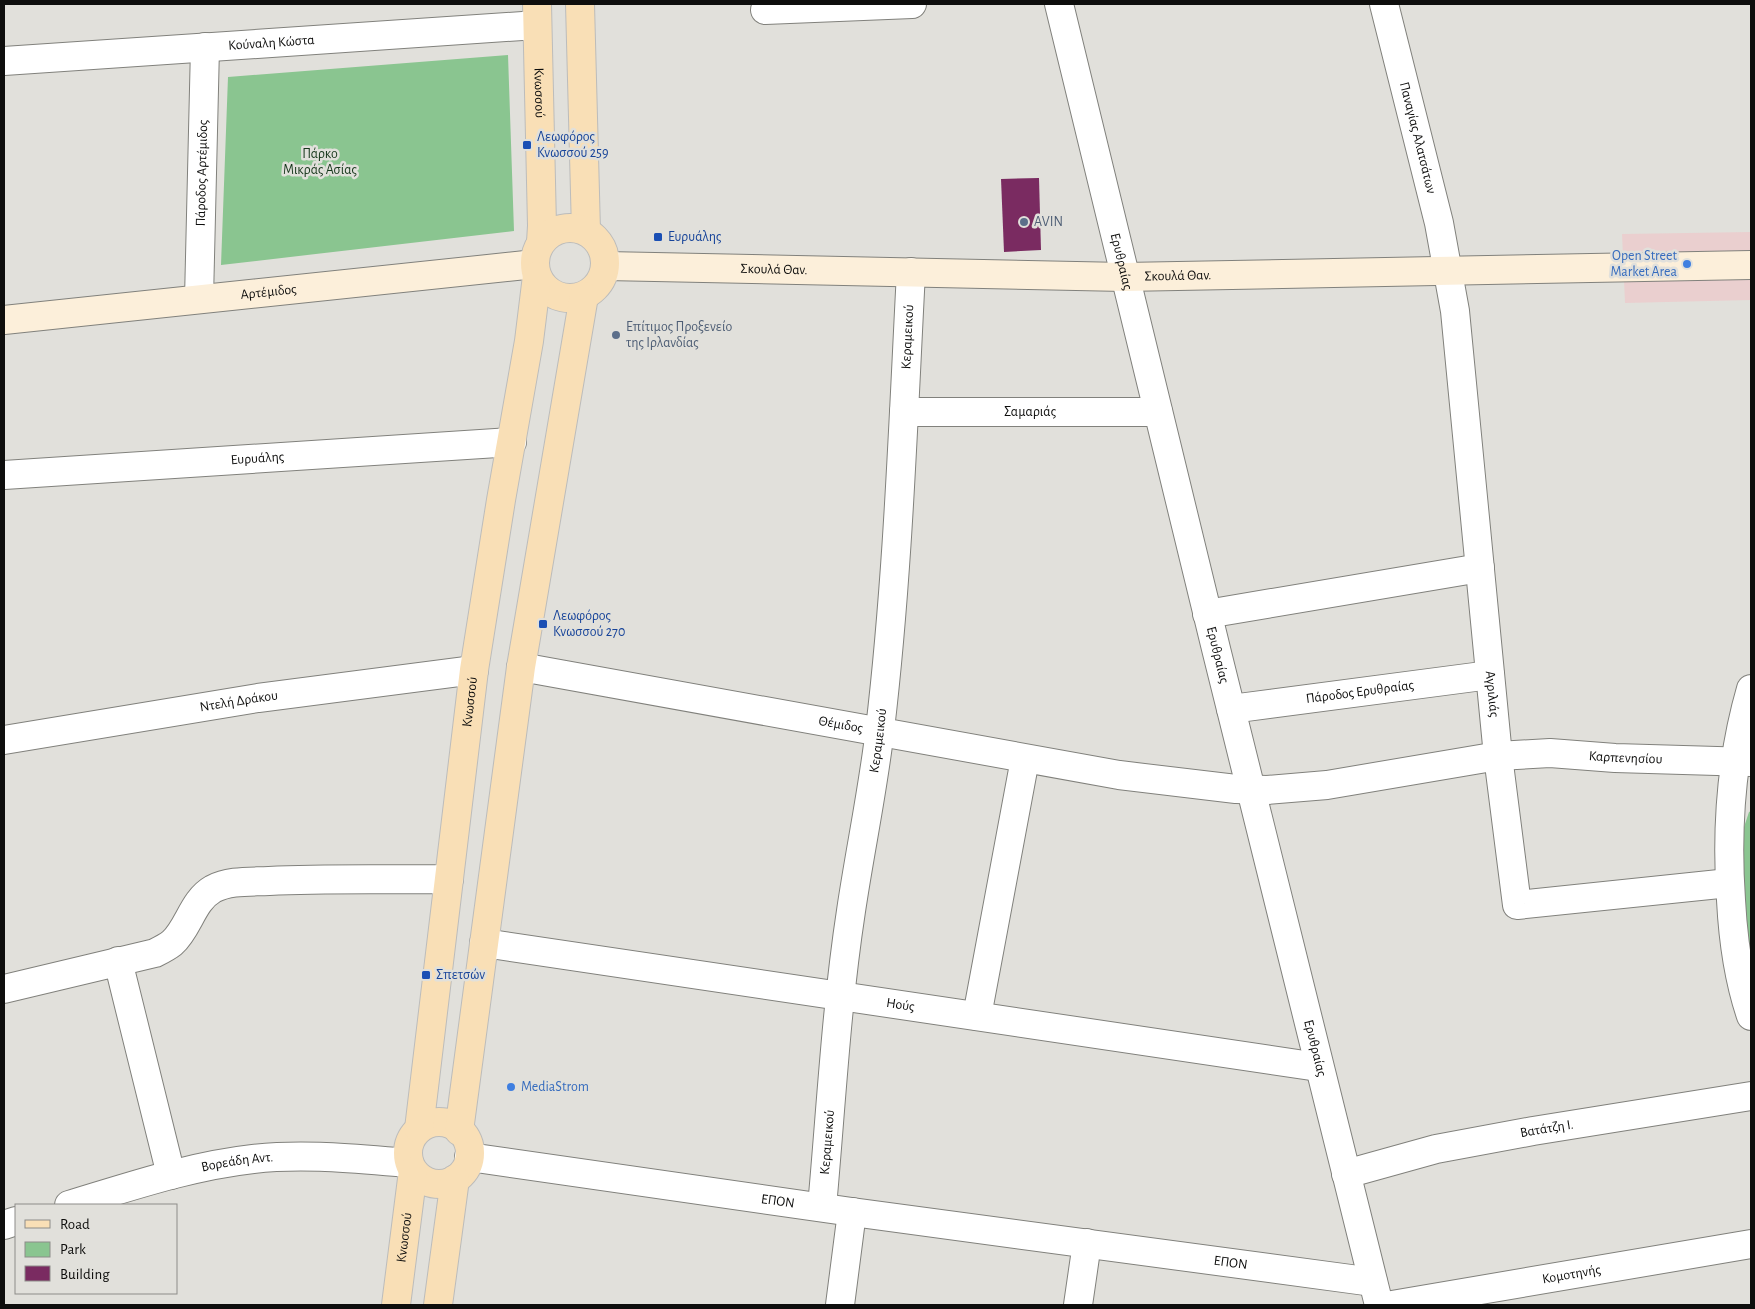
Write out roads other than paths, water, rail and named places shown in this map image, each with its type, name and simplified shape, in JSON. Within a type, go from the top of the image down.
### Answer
[{"type":"main road","points":[[580,4],[586,231]]},
{"type":"main road","name":"Κνωσσού","points":[[419,1129],[474,670],[499,509],[529,340],[542,226],[537,14]]},
{"type":"main road","points":[[576,228],[586,231],[599,242],[603,249],[606,266],[604,275],[593,291],[584,296],[573,299],[561,297],[544,287],[538,261],[549,234],[558,230],[576,228]]},
{"type":"main road","points":[[460,1131],[521,667],[584,296]]},
{"type":"main road","points":[[438,1305],[468,1143],[460,1131],[446,1123],[437,1122],[427,1124],[412,1137],[408,1155],[411,1167],[425,1181],[443,1184],[462,1168]]},
{"type":"main road","name":"Κνωσσού","points":[[396,1305],[411,1167]]},
{"type":"street","points":[[765,10],[912,4]]},
{"type":"street","name":"Ερυθραίας","points":[[1059,4],[1124,278],[1318,1067],[1376,1294]]},
{"type":"street","name":"Παναγίας Αλατσάτων","points":[[1384,4],[1439,223],[1449,271]]},
{"type":"street","name":"Κούναλη Κώστα","points":[[4,61],[204,47],[537,14]]},
{"type":"street","name":"Πάροδος Αρτέμιδος","points":[[200,299],[204,47]]},
{"type":"street","name":"Αρτέμιδος","points":[[4,320],[538,261]]},
{"type":"street","name":"Σκουλά Θαν.","points":[[606,266],[1124,278],[1751,264]]},
{"type":"street","name":"Αγριλιάς","points":[[1449,271],[1455,311],[1498,756],[1517,905],[1729,883]]},
{"type":"street","name":"Κεραμεικού","points":[[822,1207],[840,996],[851,911],[880,732],[891,607],[911,272]]},
{"type":"street","name":"Σαμαριάς","points":[[904,412],[1158,412]]},
{"type":"street","name":"Ευρυάλης","points":[[4,475],[512,442]]},
{"type":"street","points":[[1207,614],[1480,568]]},
{"type":"street","name":"Θέμιδος","points":[[521,667],[1154,780],[1251,790]]},
{"type":"street","name":"Ντελή Δράκου","points":[[4,740],[240,701],[474,670]]},
{"type":"street","name":"Πάροδος Ερυθραίας","points":[[1231,709],[1490,675]]},
{"type":"street","points":[[1751,689],[1743,718],[1743,761],[1729,806],[1729,883],[1735,946],[1740,978],[1751,1016]]},
{"type":"street","name":"Καρπενησίου","points":[[1251,790],[1327,785],[1498,756],[1550,753],[1615,758],[1743,761]]},
{"type":"street","points":[[977,1016],[1025,758]]},
{"type":"street","points":[[4,989],[156,953],[172,943],[178,936],[200,900],[208,892],[225,885],[242,882],[288,880],[449,879]]},
{"type":"street","name":"Ηούς","points":[[484,943],[1318,1067]]},
{"type":"street","points":[[118,961],[171,1175]]},
{"type":"street","name":"Βατάτζη Ι.","points":[[1346,1174],[1436,1149],[1533,1131],[1751,1096]]},
{"type":"street","name":"Βορεάδη Αντ.","points":[[72,1204],[171,1175],[233,1162],[290,1156],[411,1167]]},
{"type":"street","name":"ΕΠΟΝ","points":[[462,1168],[822,1207],[1087,1243],[1376,1294]]},
{"type":"street","points":[[840,1305],[852,1212]]},
{"type":"street","points":[[1078,1305],[1087,1243]]},
{"type":"street","name":"Κομοτηνής","points":[[1392,1305],[1751,1244]]},
{"type":"place","name":"Λεωφόρος Κνωσσού 259","points":[[527,145]]},
{"type":"place","name":"AVIN","points":[[1024,222]]},
{"type":"place","name":"Ευρυάλης","points":[[658,237]]},
{"type":"place","name":"Open Street Market Area","points":[[1687,264]]},
{"type":"place","name":"Επίτιμος Προξενείο της Ιρλανδίας","points":[[616,335]]},
{"type":"place","name":"Λεωφόρος Κνωσσού 270","points":[[543,624]]},
{"type":"place","name":"Σπετσών","points":[[426,975]]},
{"type":"place","name":"MediaStrom","points":[[511,1087]]},
{"type":"park label","name":"Πάρκο Μικράς Ασίας","points":[[320,162]]}]
